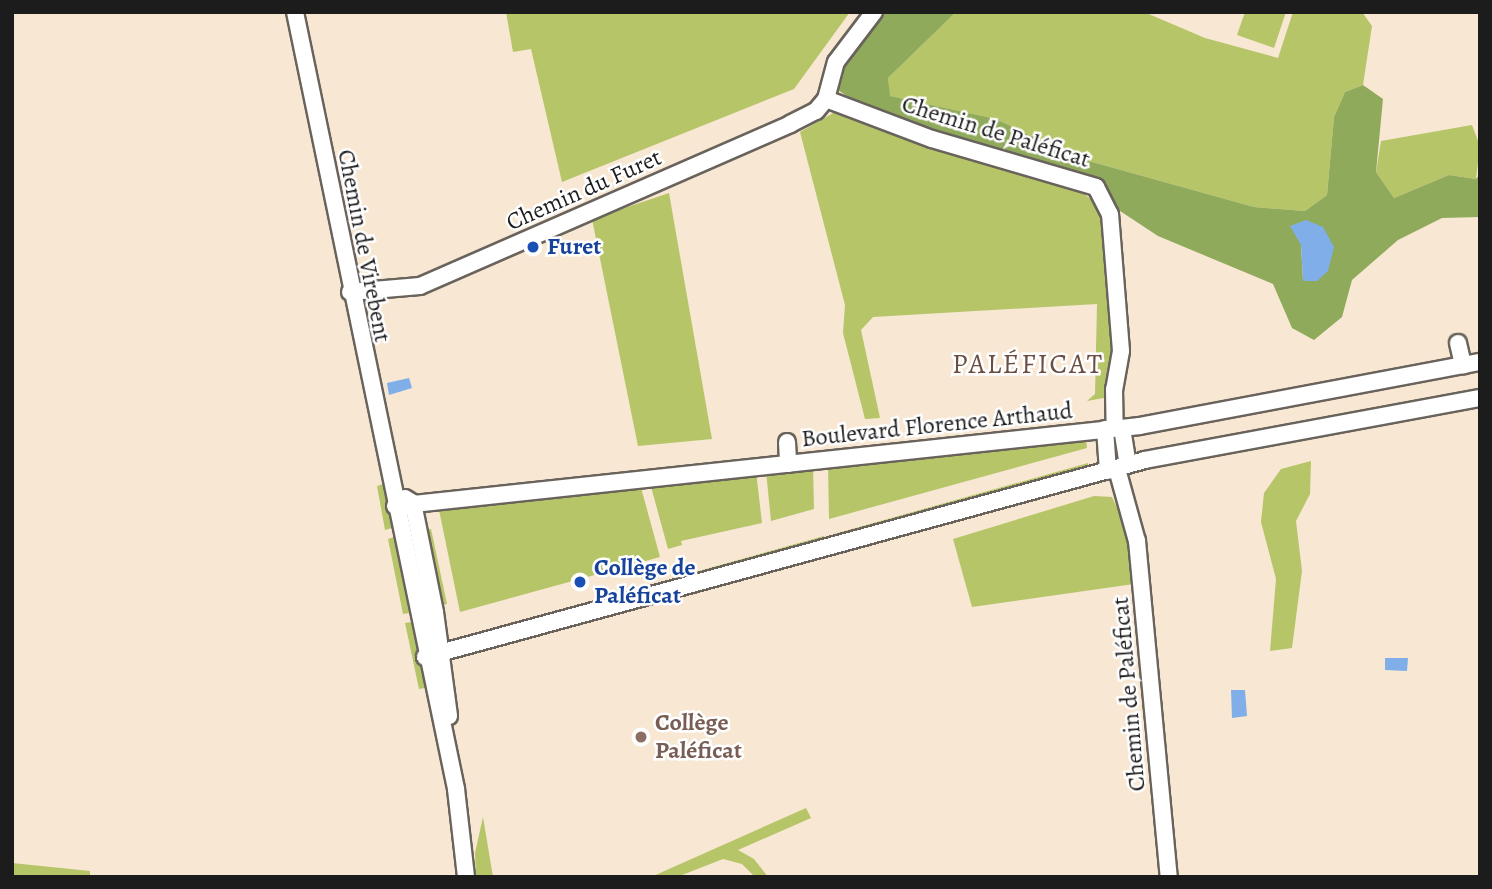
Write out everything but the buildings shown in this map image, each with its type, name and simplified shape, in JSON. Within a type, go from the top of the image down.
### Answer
[{"type":"street","name":"Chemin de Virebent","points":[[295,12],[425,657],[456,789]]},
{"type":"street","points":[[826,99],[836,62],[874,12]]},
{"type":"street","name":"Chemin du Furet","points":[[350,292],[420,286],[790,124],[816,111],[826,99]]},
{"type":"street","name":"Chemin de Paléficat","points":[[826,99],[932,139],[1096,187],[1110,214],[1119,337],[1114,389],[1114,428],[1118,468],[1137,541],[1169,877]]},
{"type":"street","points":[[1458,343],[1463,365]]},
{"type":"street","name":"Boulevard Florence Arthaud","points":[[395,506],[1114,428],[1480,362]]},
{"type":"street","points":[[425,657],[1118,468],[1480,398]]},
{"type":"street","points":[[787,442],[788,464]]},
{"type":"street","points":[[391,489],[413,503]]},
{"type":"street","name":"Chemin de Virebent","points":[[413,503],[442,653],[466,877]]},
{"type":"green space","points":[[506,12],[850,12],[794,89],[562,182],[531,49],[513,52]]},
{"type":"green space","points":[[883,12],[956,12],[888,78],[890,96],[996,119],[1078,158],[1254,207],[1305,211],[1327,195],[1334,117],[1345,92],[1363,85],[1383,99],[1376,172],[1394,198],[1449,175],[1476,179],[1480,174],[1480,217],[1442,218],[1398,240],[1352,280],[1342,317],[1314,340],[1292,328],[1273,284],[1158,236],[1114,207],[1101,184],[937,136],[863,107],[838,90],[838,73]],"holes":[[[1301,245],[1317,281],[1303,280]]]},
{"type":"green space","points":[[956,12],[1144,12],[1205,38],[1278,58],[1293,12],[1362,12],[1372,26],[1363,85],[1345,92],[1334,117],[1327,195],[1305,211],[1254,207],[1078,158],[996,119],[889,96],[888,78]]},
{"type":"green space","points":[[1245,12],[1286,12],[1274,48],[1237,35]]},
{"type":"green space","points":[[835,112],[994,167],[1080,191],[1103,208],[1114,364],[1104,398],[1087,401],[1095,394],[1097,304],[873,317],[861,330],[880,418],[865,419],[843,333],[845,305],[800,132]]},
{"type":"green space","points":[[1472,125],[1480,146],[1476,179],[1449,175],[1394,198],[1376,172],[1381,141]]},
{"type":"green space","points":[[669,193],[712,439],[638,446],[592,219]]},
{"type":"green space","points":[[1086,438],[1087,448],[829,519],[828,464]]},
{"type":"green space","points":[[1311,461],[1310,494],[1296,521],[1302,571],[1292,648],[1270,651],[1276,579],[1261,522],[1264,493],[1281,469]]},
{"type":"green space","points":[[1088,463],[1089,472],[836,542],[834,534]]},
{"type":"green space","points":[[813,465],[814,509],[771,521],[766,471]]},
{"type":"green space","points":[[756,471],[762,523],[681,541],[682,545],[668,549],[650,483]]},
{"type":"green space","points":[[384,484],[392,528],[385,530],[377,486]]},
{"type":"green space","points":[[640,484],[660,557],[460,612],[438,505]]},
{"type":"green space","points":[[1094,496],[1112,497],[1131,538],[1134,584],[972,607],[953,539]]},
{"type":"green space","points":[[431,529],[447,604],[440,606],[425,530]]},
{"type":"green space","points":[[824,536],[827,544],[684,584],[681,576]]},
{"type":"green space","points":[[394,537],[409,613],[403,614],[388,539]]},
{"type":"green space","points":[[411,622],[425,688],[419,689],[405,623]]},
{"type":"green space","points":[[806,808],[811,818],[738,850],[754,859],[768,877],[755,877],[742,864],[723,859],[677,877],[651,877]]},
{"type":"green space","points":[[483,817],[493,877],[476,877],[475,853]]},
{"type":"green space","points":[[12,863],[90,871],[90,877],[12,877]]},
{"type":"water","points":[[1306,220],[1323,227],[1334,247],[1328,271],[1317,281],[1303,281],[1301,245],[1290,226]]},
{"type":"water","points":[[409,378],[412,388],[389,395],[387,383]]},
{"type":"water","points":[[1385,658],[1408,658],[1407,671],[1385,670]]},
{"type":"water","points":[[1231,690],[1245,690],[1247,716],[1232,718]]},
{"type":"place","name":"Furet","points":[[533,247]]},
{"type":"place","name":"Collège de Paléficat","points":[[580,582]]},
{"type":"place","name":"Collège Paléficat","points":[[641,737]]},
{"type":"district","name":"PALÉFICAT","points":[[1028,364]]}]
